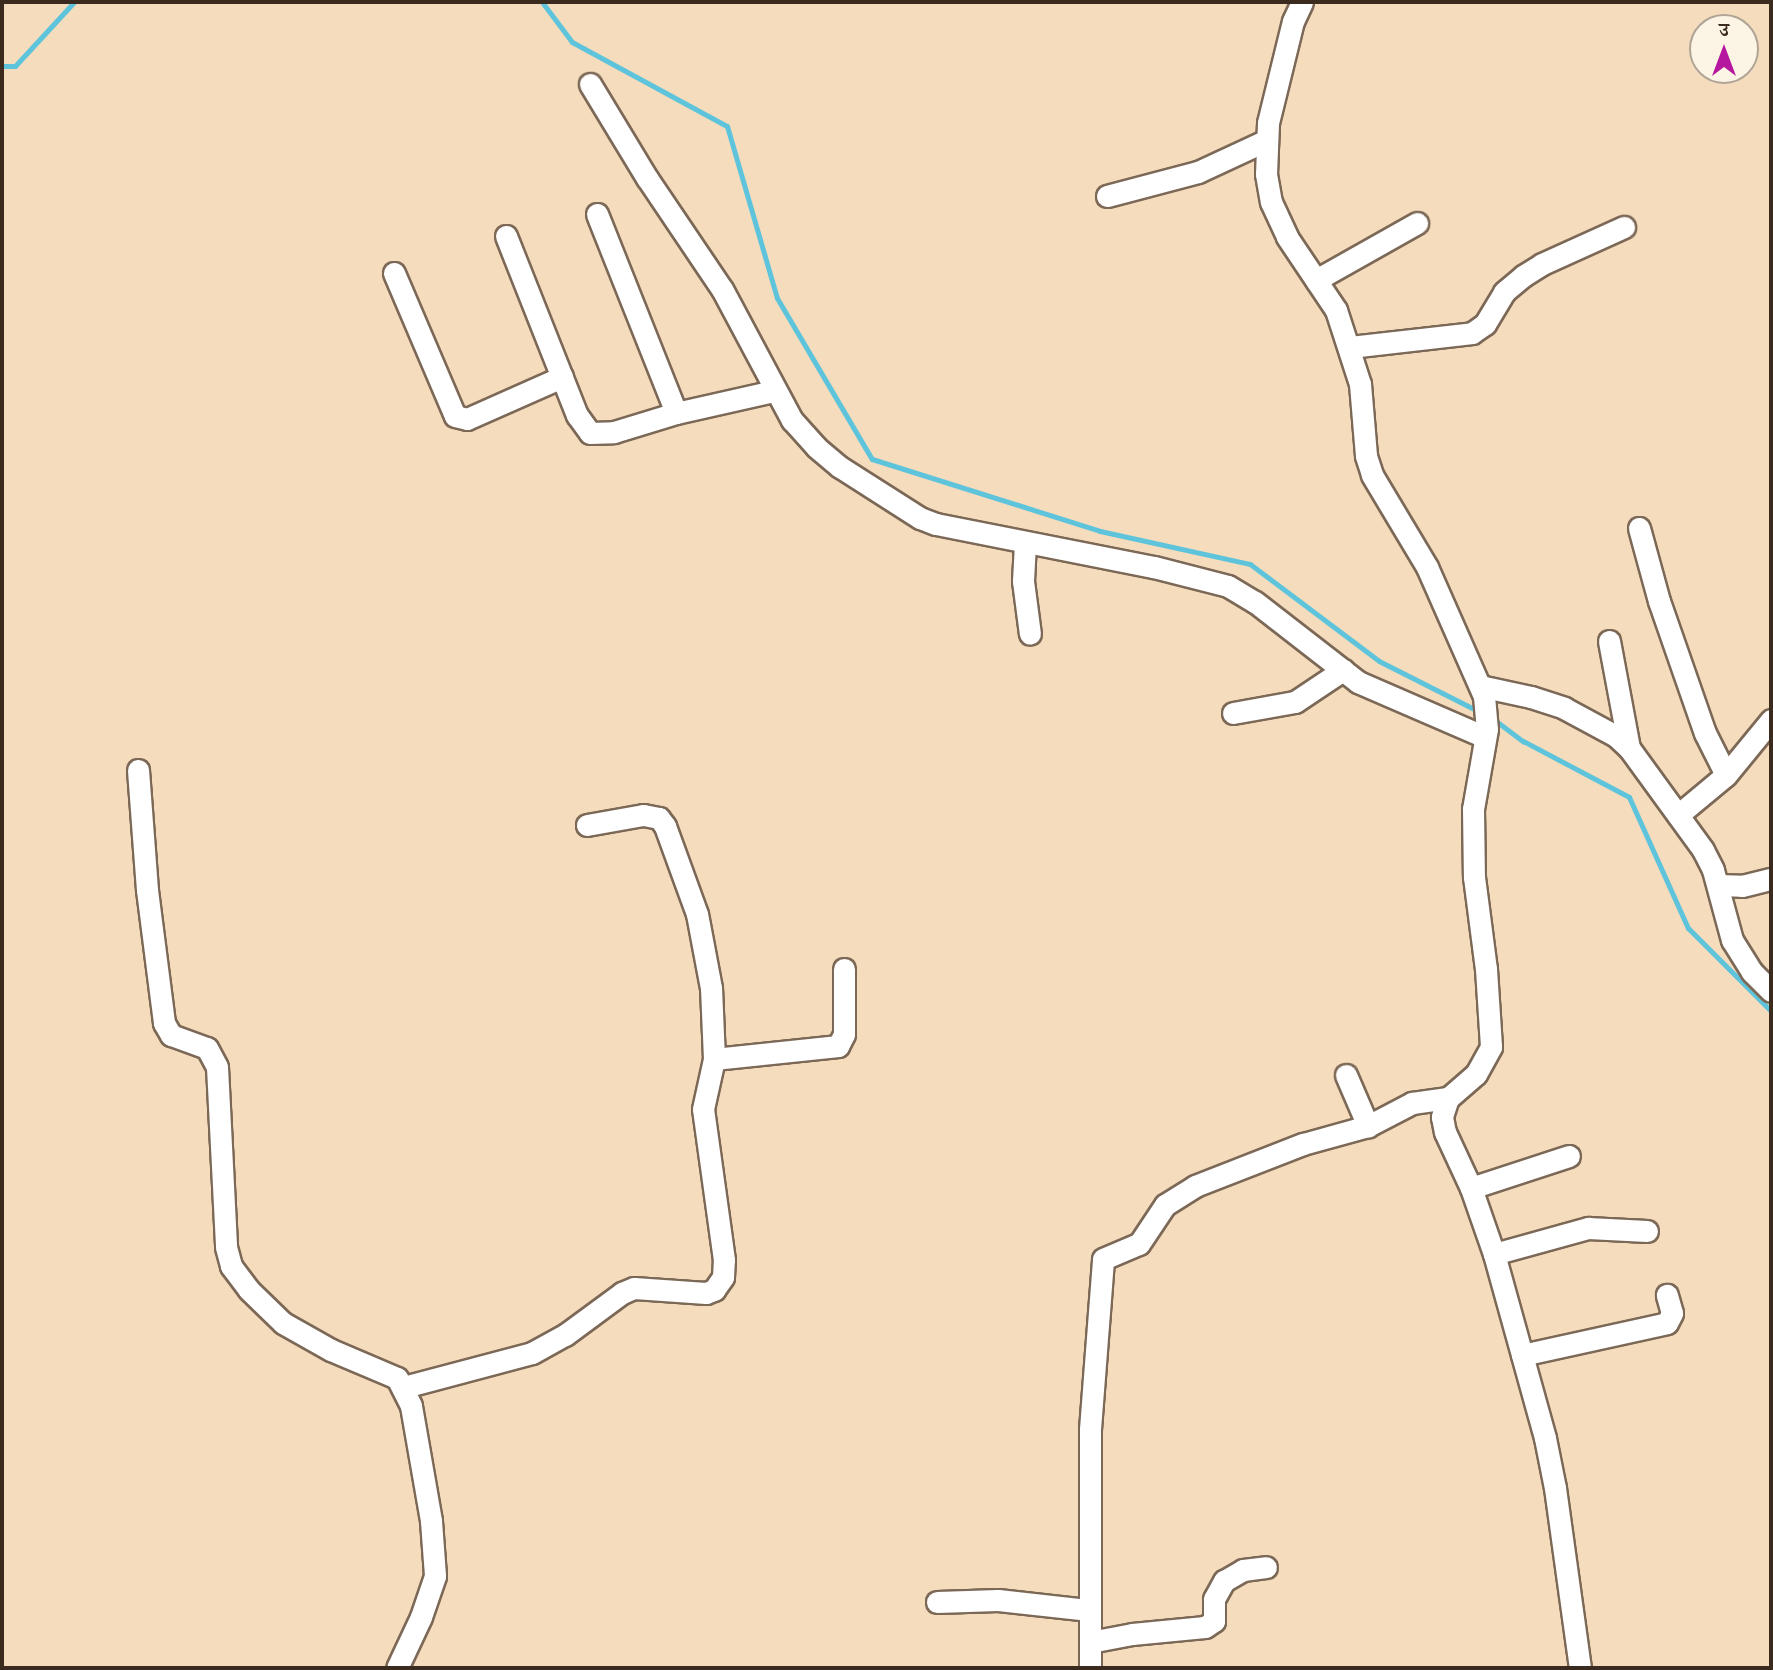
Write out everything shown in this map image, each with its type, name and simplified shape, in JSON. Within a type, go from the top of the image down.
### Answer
[{"type":"street","points":[[1302,2],[1293,21],[1267,140],[1266,174],[1271,202],[1287,237],[1336,310],[1360,384],[1366,456],[1371,475],[1427,567],[1482,691],[1486,733],[1473,809],[1474,877],[1486,969],[1491,1047],[1476,1074],[1448,1098],[1442,1117],[1445,1132],[1471,1188],[1494,1254],[1522,1355],[1555,1488],[1580,1668]]},
{"type":"street","points":[[590,84],[647,178],[722,289],[792,420],[816,447],[840,467],[920,518],[953,528],[1154,567],[1228,586],[1255,602],[1343,670],[1384,695],[1486,733]]},
{"type":"street","points":[[1107,196],[1198,172],[1267,140]]},
{"type":"street","points":[[597,214],[676,413]]},
{"type":"street","points":[[1316,280],[1417,223]]},
{"type":"street","points":[[1350,347],[1472,333],[1485,324],[1504,292],[1523,276],[1624,227]]},
{"type":"street","points":[[506,236],[577,415],[590,433],[614,432],[676,413],[775,391]]},
{"type":"street","points":[[394,272],[455,416],[467,419],[562,377]]},
{"type":"street","points":[[1639,528],[1659,600],[1705,733],[1726,775]]},
{"type":"street","points":[[1025,543],[1023,581],[1030,634]]},
{"type":"street","points":[[1609,641],[1629,748]]},
{"type":"street","points":[[1233,713],[1295,702],[1343,670]]},
{"type":"street","points":[[1482,691],[1531,697],[1564,708],[1616,736],[1629,748],[1703,850],[1718,885],[1732,940],[1752,972],[1771,991]]},
{"type":"street","points":[[1678,816],[1726,775],[1771,720]]},
{"type":"street","points":[[138,770],[147,890],[164,1023],[171,1035],[207,1048],[217,1067],[226,1247],[231,1266],[249,1290],[283,1323],[331,1350],[390,1374],[404,1387],[422,1459],[432,1521],[435,1576],[421,1617],[397,1668]]},
{"type":"street","points":[[404,1387],[532,1353],[565,1335],[622,1293],[634,1289],[694,1294],[714,1290],[723,1277],[724,1260],[703,1109],[714,1059],[705,946],[697,914],[665,826],[659,818],[643,815],[587,825]]},
{"type":"street","points":[[1718,885],[1742,886],[1771,878]]},
{"type":"street","points":[[714,1059],[838,1046],[844,1034],[844,969]]},
{"type":"street","points":[[1346,1075],[1368,1126]]},
{"type":"street","points":[[1090,1668],[1090,1429],[1102,1259],[1139,1244],[1165,1205],[1195,1186],[1303,1144],[1368,1126],[1412,1103],[1448,1098]]},
{"type":"street","points":[[1471,1188],[1569,1156]]},
{"type":"street","points":[[1494,1254],[1588,1228],[1647,1231]]},
{"type":"street","points":[[1522,1355],[1667,1323],[1672,1313],[1667,1294]]},
{"type":"street","points":[[1090,1642],[1132,1634],[1206,1628],[1214,1621],[1214,1599],[1224,1581],[1242,1570],[1266,1567]]},
{"type":"street","points":[[937,1602],[998,1601],[1089,1610]]},
{"type":"waterway","points":[[2,66],[15,66],[74,2]]},
{"type":"waterway","points":[[542,2],[572,42],[727,126],[777,298],[872,459],[1100,531],[1250,564],[1379,661],[1480,712]]},
{"type":"waterway","points":[[1492,718],[1523,741],[1629,797],[1688,928],[1771,1011]]}]
